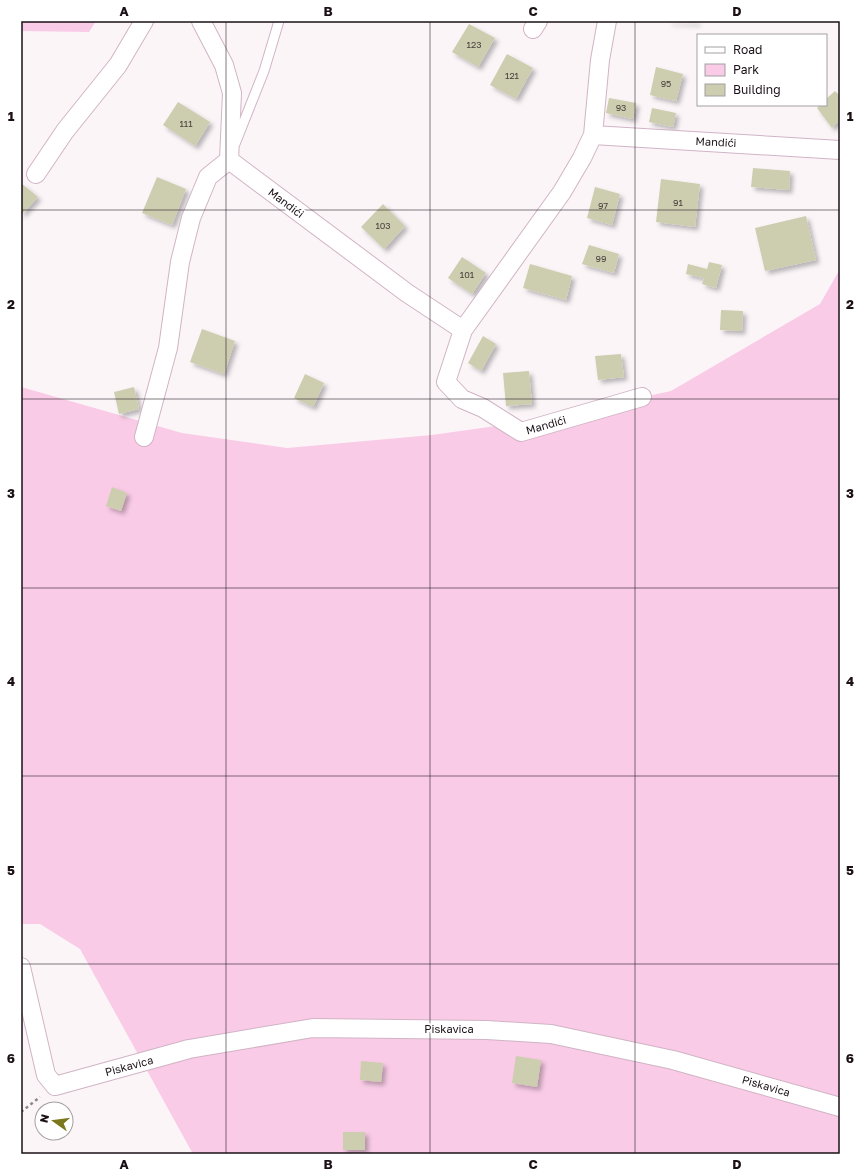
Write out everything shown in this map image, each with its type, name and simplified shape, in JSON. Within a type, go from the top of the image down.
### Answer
[{"type":"street","points":[[36,174],[65,131],[118,65],[144,21]]},
{"type":"street","points":[[144,437],[168,348],[180,262],[190,218],[208,177],[229,160],[232,93],[224,66],[201,21]]},
{"type":"street","name":"Mandići","points":[[607,21],[600,60],[593,135],[582,158],[562,192],[463,330],[446,382],[462,399],[483,408],[521,432],[642,397]]},
{"type":"street","name":"Mandići","points":[[593,135],[840,150]]},
{"type":"street","name":"Mandići","points":[[229,160],[407,293],[463,330]]},
{"type":"street","points":[[21,967],[46,1075],[55,1086]]},
{"type":"street","name":"Piskavica","points":[[55,1086],[189,1049],[313,1028],[487,1030],[551,1034],[673,1060],[840,1107]]},
{"type":"lane","points":[[229,160],[264,71],[280,21]]},
{"type":"path","points":[[21,1112],[55,1086]]},
{"type":"green space","points":[[21,21],[96,21],[89,32],[21,31]]},
{"type":"green space","points":[[840,269],[840,1154],[193,1154],[80,949],[40,924],[21,924],[21,387],[182,433],[287,448],[432,435],[532,421],[671,391],[820,304]]},
{"type":"building","points":[[697,21],[697,23],[668,22]]},
{"type":"building","points":[[469,24],[495,38],[478,67],[452,52]]},
{"type":"building","points":[[507,54],[533,68],[516,99],[490,85]]},
{"type":"building","points":[[656,67],[683,74],[676,101],[650,95]]},
{"type":"building","points":[[835,91],[840,96],[840,120],[832,128],[817,108],[819,106],[827,106],[827,98]]},
{"type":"building","points":[[609,98],[636,103],[633,119],[606,113]]},
{"type":"building","points":[[178,102],[210,122],[195,146],[163,125]]},
{"type":"building","points":[[652,108],[676,113],[673,127],[649,122]]},
{"type":"building","points":[[753,168],[790,171],[789,190],[751,187]]},
{"type":"building","points":[[157,177],[186,189],[172,225],[142,213]]},
{"type":"building","points":[[661,179],[700,184],[695,227],[656,222]]},
{"type":"building","points":[[21,183],[38,197],[21,215]]},
{"type":"building","points":[[595,187],[620,194],[612,225],[587,218]]},
{"type":"building","points":[[383,204],[405,226],[384,249],[361,227]]},
{"type":"building","points":[[806,216],[816,260],[765,271],[755,228]]},
{"type":"building","points":[[589,245],[619,254],[614,273],[582,264]]},
{"type":"building","points":[[462,257],[486,273],[472,294],[448,278]]},
{"type":"building","points":[[709,262],[722,265],[716,288],[702,284],[704,278],[686,274],[688,264],[707,269]]},
{"type":"building","points":[[530,264],[572,276],[566,300],[523,288]]},
{"type":"building","points":[[721,310],[743,311],[742,331],[720,330]]},
{"type":"building","points":[[202,329],[235,341],[224,374],[190,362]]},
{"type":"building","points":[[483,336],[496,344],[481,371],[468,363]]},
{"type":"building","points":[[621,354],[624,377],[598,380],[595,356]]},
{"type":"building","points":[[529,371],[532,404],[506,406],[503,373]]},
{"type":"building","points":[[305,374],[324,383],[313,407],[294,398]]},
{"type":"building","points":[[134,387],[139,409],[119,414],[114,392]]},
{"type":"building","points":[[112,487],[127,493],[121,511],[106,506]]},
{"type":"building","points":[[516,1056],[541,1060],[537,1087],[512,1083]]},
{"type":"building","points":[[361,1061],[383,1063],[381,1082],[360,1080]]},
{"type":"building","points":[[343,1132],[365,1132],[365,1150],[343,1150]]}]
